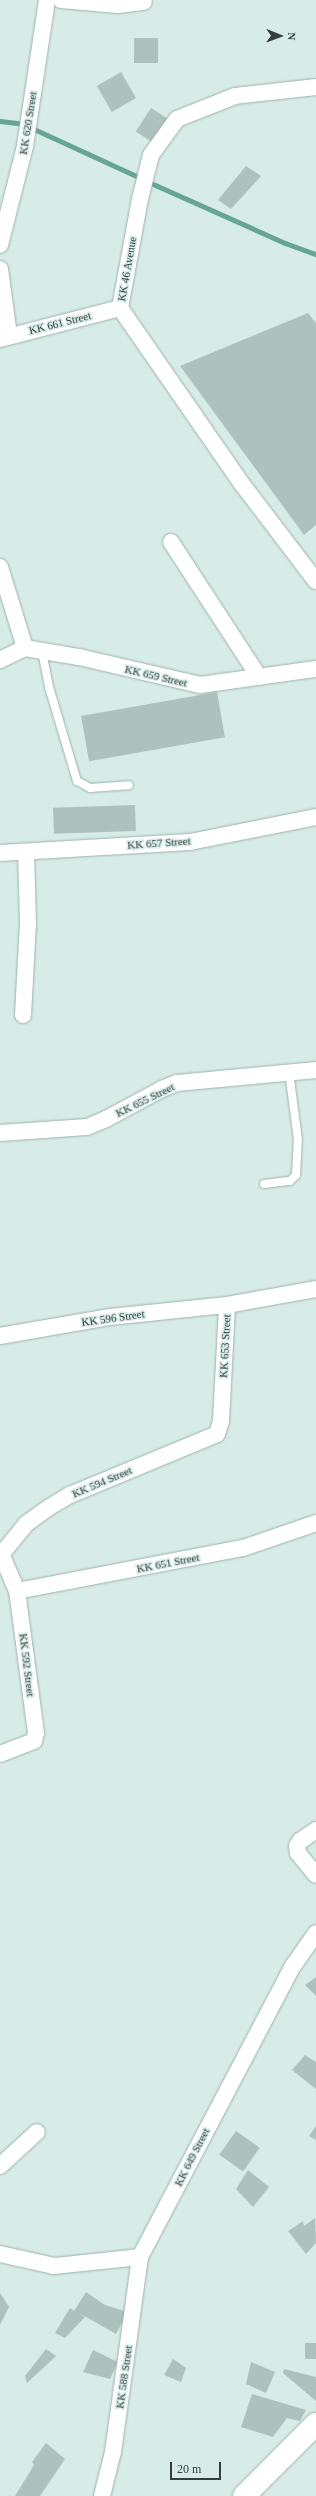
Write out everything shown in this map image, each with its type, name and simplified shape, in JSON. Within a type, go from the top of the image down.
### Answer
[{"type":"main road","points":[[244,2496],[316,2424]]},
{"type":"street","name":"KK 620 Street","points":[[0,245],[25,146],[47,0]]},
{"type":"street","points":[[61,0],[111,4],[144,2]]},
{"type":"street","name":"KK 46 Avenue","points":[[316,87],[235,96],[177,119],[151,155],[140,199],[120,308],[242,484],[316,581]]},
{"type":"street","points":[[0,269],[5,338]]},
{"type":"street","name":"KK 661 Street","points":[[5,338],[120,308]]},
{"type":"street","points":[[171,542],[259,677]]},
{"type":"street","points":[[0,567],[25,648],[0,660]]},
{"type":"street","name":"KK 659 Street","points":[[25,648],[79,657],[192,684],[316,669]]},
{"type":"street","name":"KK 657 Street","points":[[0,853],[190,842],[316,817]]},
{"type":"street","points":[[23,1015],[28,923],[26,852]]},
{"type":"street","name":"KK 655 Street","points":[[0,1133],[87,1127],[177,1083],[316,1070]]},
{"type":"street","name":"KK 653 Street","points":[[219,1430],[227,1304],[316,1289]]},
{"type":"street","name":"KK 596 Street","points":[[0,1336],[110,1317],[227,1304]]},
{"type":"street","name":"KK 594 Street","points":[[1,1555],[26,1524],[48,1508],[70,1496],[217,1434],[219,1430]]},
{"type":"street","name":"KK 651 Street","points":[[18,1591],[242,1548],[316,1523]]},
{"type":"street","name":"KK 592 Street","points":[[0,1754],[34,1740],[36,1732],[18,1591],[1,1555]]},
{"type":"street","points":[[316,1830],[300,1841],[297,1846],[298,1852],[316,1875]]},
{"type":"street","name":"KK 649 Street","points":[[140,2257],[293,1966],[316,1934]]},
{"type":"street","points":[[0,2166],[37,2132]]},
{"type":"street","points":[[0,2254],[54,2266],[140,2257]]},
{"type":"street","name":"KK 588 Street","points":[[102,2496],[114,2452],[140,2257]]},
{"type":"lane","points":[[42,651],[49,687],[77,781],[90,788],[129,785]]},
{"type":"lane","points":[[264,1184],[290,1181],[296,1175],[298,1140],[289,1072]]},
{"type":"building","points":[[134,38],[158,38],[158,63],[134,63]]},
{"type":"building","points":[[121,72],[136,98],[112,112],[97,86]]},
{"type":"building","points":[[151,108],[171,121],[156,145],[136,131]]},
{"type":"building","points":[[246,166],[261,176],[231,209],[218,200]]},
{"type":"building","points":[[308,313],[316,323],[316,525],[304,535],[180,366]]},
{"type":"building","points":[[217,692],[225,737],[89,761],[81,716]]},
{"type":"building","points":[[135,805],[136,831],[54,834],[53,808]]},
{"type":"building","points":[[316,1977],[316,1996],[305,1985]]},
{"type":"building","points":[[305,2055],[316,2062],[316,2089],[292,2070]]},
{"type":"building","points":[[316,2126],[316,2140],[309,2136]]},
{"type":"building","points":[[236,2131],[260,2148],[243,2171],[219,2155]]},
{"type":"building","points":[[248,2170],[269,2187],[253,2207],[236,2189]]},
{"type":"building","points":[[315,2218],[316,2243],[306,2254],[288,2231],[303,2221],[304,2226]]},
{"type":"building","points":[[86,2292],[105,2305],[128,2312],[116,2334],[79,2313],[85,2317],[65,2338],[55,2333],[70,2308],[74,2311]]},
{"type":"building","points":[[0,2293],[9,2307],[0,2325]]},
{"type":"building","points":[[305,2343],[316,2343],[316,2359],[305,2359]]},
{"type":"building","points":[[46,2349],[56,2356],[27,2383],[25,2376]]},
{"type":"building","points":[[93,2350],[118,2362],[110,2379],[83,2372]]},
{"type":"building","points":[[173,2359],[186,2368],[181,2382],[164,2375]]},
{"type":"building","points":[[251,2362],[275,2372],[266,2393],[246,2384]]},
{"type":"building","points":[[284,2369],[316,2377],[316,2401],[283,2373]]},
{"type":"building","points":[[252,2394],[306,2410],[300,2421],[287,2418],[273,2437],[241,2427]]},
{"type":"building","points":[[46,2443],[65,2459],[40,2496],[15,2496],[34,2465],[32,2462]]},
{"type":"waterway","points":[[0,121],[23,124],[138,177]]},
{"type":"waterway","points":[[153,184],[285,243],[316,254]]}]
